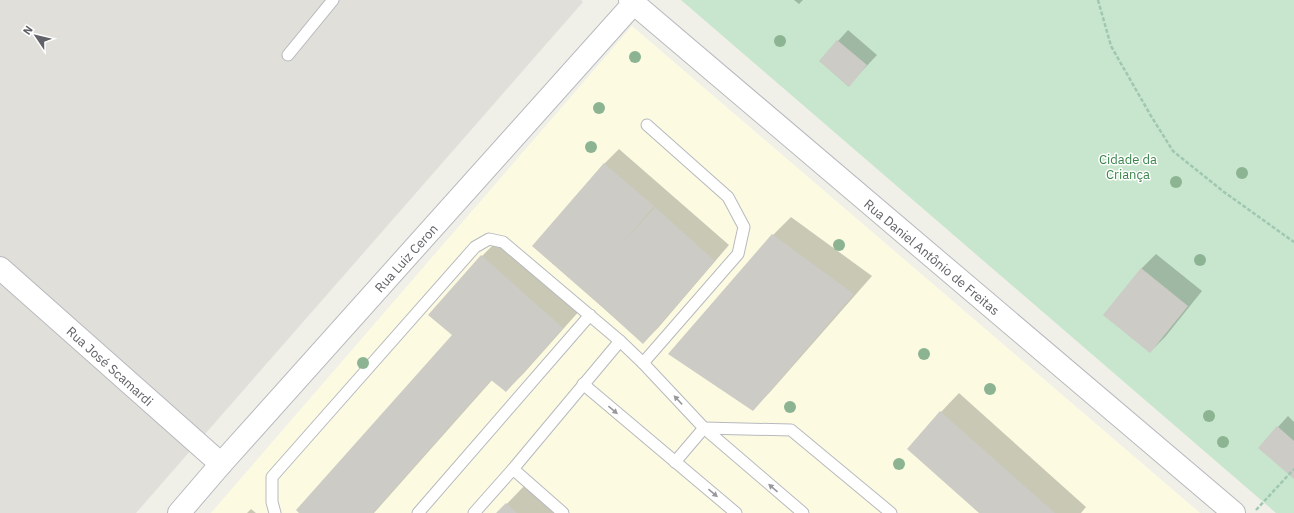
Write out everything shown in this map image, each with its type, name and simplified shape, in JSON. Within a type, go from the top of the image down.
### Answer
[{"type":"street","name":"Rua Luiz Ceron","points":[[179,513],[632,2]]},
{"type":"street","name":"Rua Daniel Antônio de Freitas","points":[[632,2],[1234,513]]},
{"type":"street","name":"Rua José Scamardi","points":[[0,268],[221,464]]},
{"type":"lane","points":[[288,55],[333,0]]},
{"type":"lane","points":[[644,363],[738,254],[744,227],[728,197],[647,125]]},
{"type":"lane","points":[[274,513],[272,502],[272,477],[475,247],[489,239],[503,242],[620,341],[644,363],[704,428],[803,513]]},
{"type":"lane","points":[[418,513],[590,315]]},
{"type":"lane","points":[[474,513],[513,469],[620,341]]},
{"type":"lane","points":[[584,384],[736,513]]},
{"type":"lane","points":[[675,462],[704,428]]},
{"type":"lane","points":[[704,428],[791,430],[891,513]]},
{"type":"lane","points":[[513,469],[563,513]]},
{"type":"path","points":[[1098,0],[1110,46],[1173,151],[1224,192],[1294,242]]},
{"type":"path","points":[[1253,513],[1294,469]]},
{"type":"shaded area","points":[[0,0],[581,0],[583,2],[136,513],[0,513]]},
{"type":"shaded area","points":[[632,26],[1200,513],[211,513]]},
{"type":"green space","name":"Cidade da Criança","points":[[681,0],[1294,0],[1294,513],[1276,513]]},
{"type":"building","points":[[837,40],[867,65],[849,87],[819,61]]},
{"type":"building","points":[[604,163],[654,206],[620,246],[655,207],[715,261],[643,344],[532,246]]},
{"type":"building","points":[[772,234],[854,294],[753,411],[668,354]]},
{"type":"building","points":[[481,255],[563,328],[506,392],[491,380],[373,513],[299,513],[296,510],[452,335],[428,315]]},
{"type":"building","points":[[1141,268],[1188,306],[1150,353],[1103,315]]},
{"type":"building","points":[[940,411],[1055,513],[979,513],[907,449]]},
{"type":"building","points":[[1277,426],[1294,441],[1294,479],[1258,448]]},
{"type":"building","points":[[506,503],[517,513],[496,513]]}]
